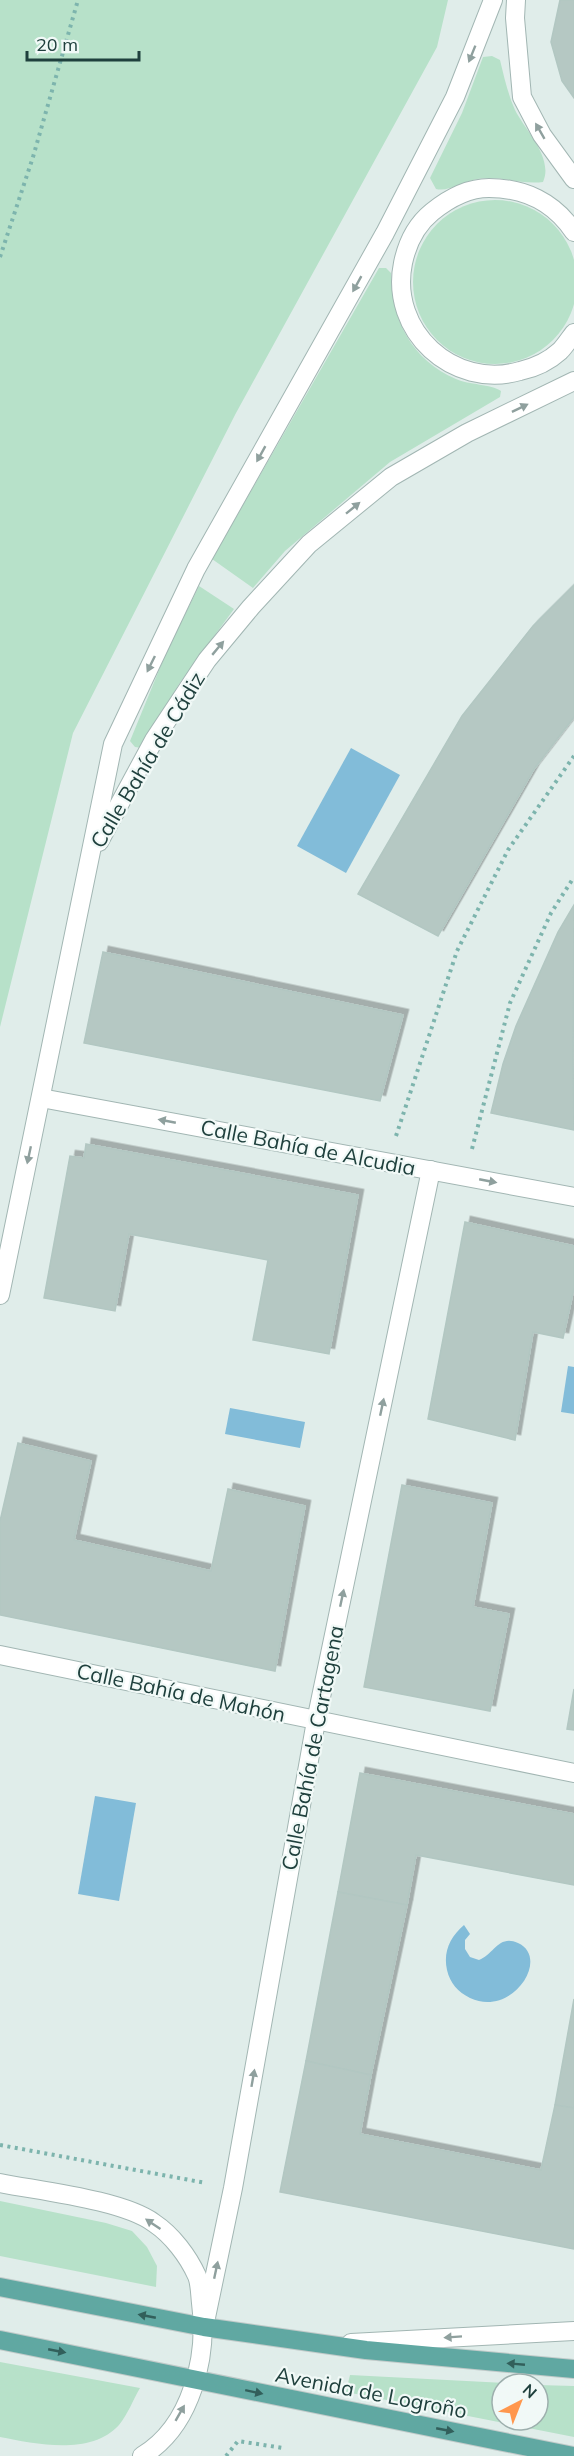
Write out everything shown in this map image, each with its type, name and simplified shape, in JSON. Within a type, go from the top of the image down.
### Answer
[{"type":"main road","name":"Avenida de Logroño","points":[[0,2287],[204,2327],[327,2345],[574,2369]]},
{"type":"main road","name":"Avenida de Logroño","points":[[0,2340],[573,2456]]},
{"type":"street","name":"Calle Bahía de Cádiz","points":[[0,1295],[113,744],[196,569],[385,233],[455,97],[494,0]]},
{"type":"street","points":[[516,0],[515,18],[522,97],[542,135],[574,179]]},
{"type":"street","points":[[571,220],[541,199],[510,188],[478,188],[448,199],[424,219],[407,246],[400,278],[405,310],[420,338],[442,360],[473,373],[504,376],[536,367],[560,351],[574,333]]},
{"type":"street","points":[[385,233],[407,246]]},
{"type":"street","points":[[536,367],[546,395]]},
{"type":"street","name":"Calle Bahía de Cádiz","points":[[90,859],[154,740],[207,660],[251,607],[309,544],[391,477],[467,433],[574,381]]},
{"type":"street","name":"Calle Bahía de Alcudia","points":[[41,1098],[574,1197]]},
{"type":"street","name":"Calle Bahía de Cartagena","points":[[204,2327],[233,2188],[316,1721],[431,1170]]},
{"type":"street","name":"Calle Bahía de Mahón","points":[[0,1655],[574,1773]]},
{"type":"street","points":[[0,2183],[114,2205],[154,2222],[183,2252],[198,2278],[204,2327],[196,2380],[180,2416],[154,2449],[142,2456]]},
{"type":"street","name":"Avenida de Logroño","points":[[327,2345],[574,2331]]},
{"type":"path","points":[[0,257],[33,157],[78,0]]},
{"type":"path","points":[[395,1139],[457,951],[508,850],[574,756]]},
{"type":"path","points":[[470,1155],[510,1003],[551,913],[574,877]]},
{"type":"path","points":[[0,2145],[207,2183]]},
{"type":"path","points":[[226,2456],[238,2441],[283,2448]]},
{"type":"green space","points":[[0,0],[448,0],[437,47],[236,413],[73,733],[0,1027]]},
{"type":"green space","points":[[492,56],[500,60],[515,110],[542,154],[545,163],[543,182],[486,178],[446,189],[436,189],[430,178],[462,113],[483,57]]},
{"type":"green space","points":[[495,200],[526,207],[553,224],[570,251],[577,282],[570,313],[553,340],[526,357],[495,364],[464,357],[437,340],[420,313],[413,282],[420,251],[437,224],[464,207]]},
{"type":"green space","points":[[379,268],[386,268],[391,273],[395,307],[400,322],[416,350],[441,371],[461,381],[497,389],[501,391],[500,397],[390,462],[285,551],[253,588],[212,559]]},
{"type":"green space","points":[[199,586],[234,609],[179,684],[142,748],[135,747],[130,741],[166,653]]},
{"type":"green space","points":[[0,2201],[106,2223],[132,2231],[147,2247],[157,2266],[156,2287],[0,2256]]},
{"type":"green space","points":[[0,2362],[140,2388],[119,2425],[107,2435],[94,2441],[62,2445],[14,2440],[0,2437]]},
{"type":"green space","points":[[350,2375],[490,2382],[490,2420],[346,2392]]},
{"type":"green space","points":[[550,2385],[574,2386],[574,2437],[549,2432]]},
{"type":"water","points":[[351,748],[400,775],[346,873],[297,846]]},
{"type":"water","points":[[568,1366],[574,1367],[574,1414],[561,1412]]},
{"type":"water","points":[[230,1408],[305,1422],[300,1448],[225,1434]]},
{"type":"water","points":[[95,1796],[136,1803],[119,1901],[78,1894]]},
{"type":"water","points":[[464,1925],[470,1934],[465,1940],[465,1949],[470,1957],[479,1960],[506,1941],[518,1943],[527,1950],[530,1961],[528,1972],[522,1984],[512,1993],[500,2000],[485,2002],[466,1996],[452,1983],[447,1970],[447,1951],[451,1940]]},
{"type":"building","points":[[560,0],[574,0],[574,98],[562,81],[551,42]]},
{"type":"building","points":[[574,585],[574,717],[534,769],[438,936],[358,894],[462,716],[533,626]]},
{"type":"building","points":[[574,905],[574,1130],[491,1113],[503,1064],[516,1026],[558,932]]},
{"type":"building","points":[[103,952],[403,1015],[380,1101],[84,1043]]},
{"type":"building","points":[[86,1144],[358,1195],[329,1354],[253,1340],[268,1260],[129,1234],[115,1311],[44,1298],[70,1156],[84,1158]]},
{"type":"building","points":[[465,1222],[574,1246],[574,1288],[563,1338],[533,1332],[515,1440],[428,1419]]},
{"type":"building","points":[[18,1443],[91,1461],[74,1540],[211,1571],[228,1489],[305,1506],[275,1671],[0,1615],[0,1521]]},
{"type":"building","points":[[402,1485],[492,1503],[473,1607],[509,1614],[490,1711],[364,1687]]},
{"type":"building","points":[[574,1689],[574,1730],[567,1729]]},
{"type":"building","points":[[360,1773],[574,1814],[574,1885],[416,1855],[407,1905],[338,1892]]},
{"type":"building","points":[[338,1892],[407,1905],[371,2075],[306,2061]]},
{"type":"building","points":[[574,1999],[574,2108],[555,2105]]},
{"type":"building","points":[[306,2061],[371,2075],[360,2134],[541,2170],[555,2105],[574,2108],[574,2249],[280,2192]]}]
